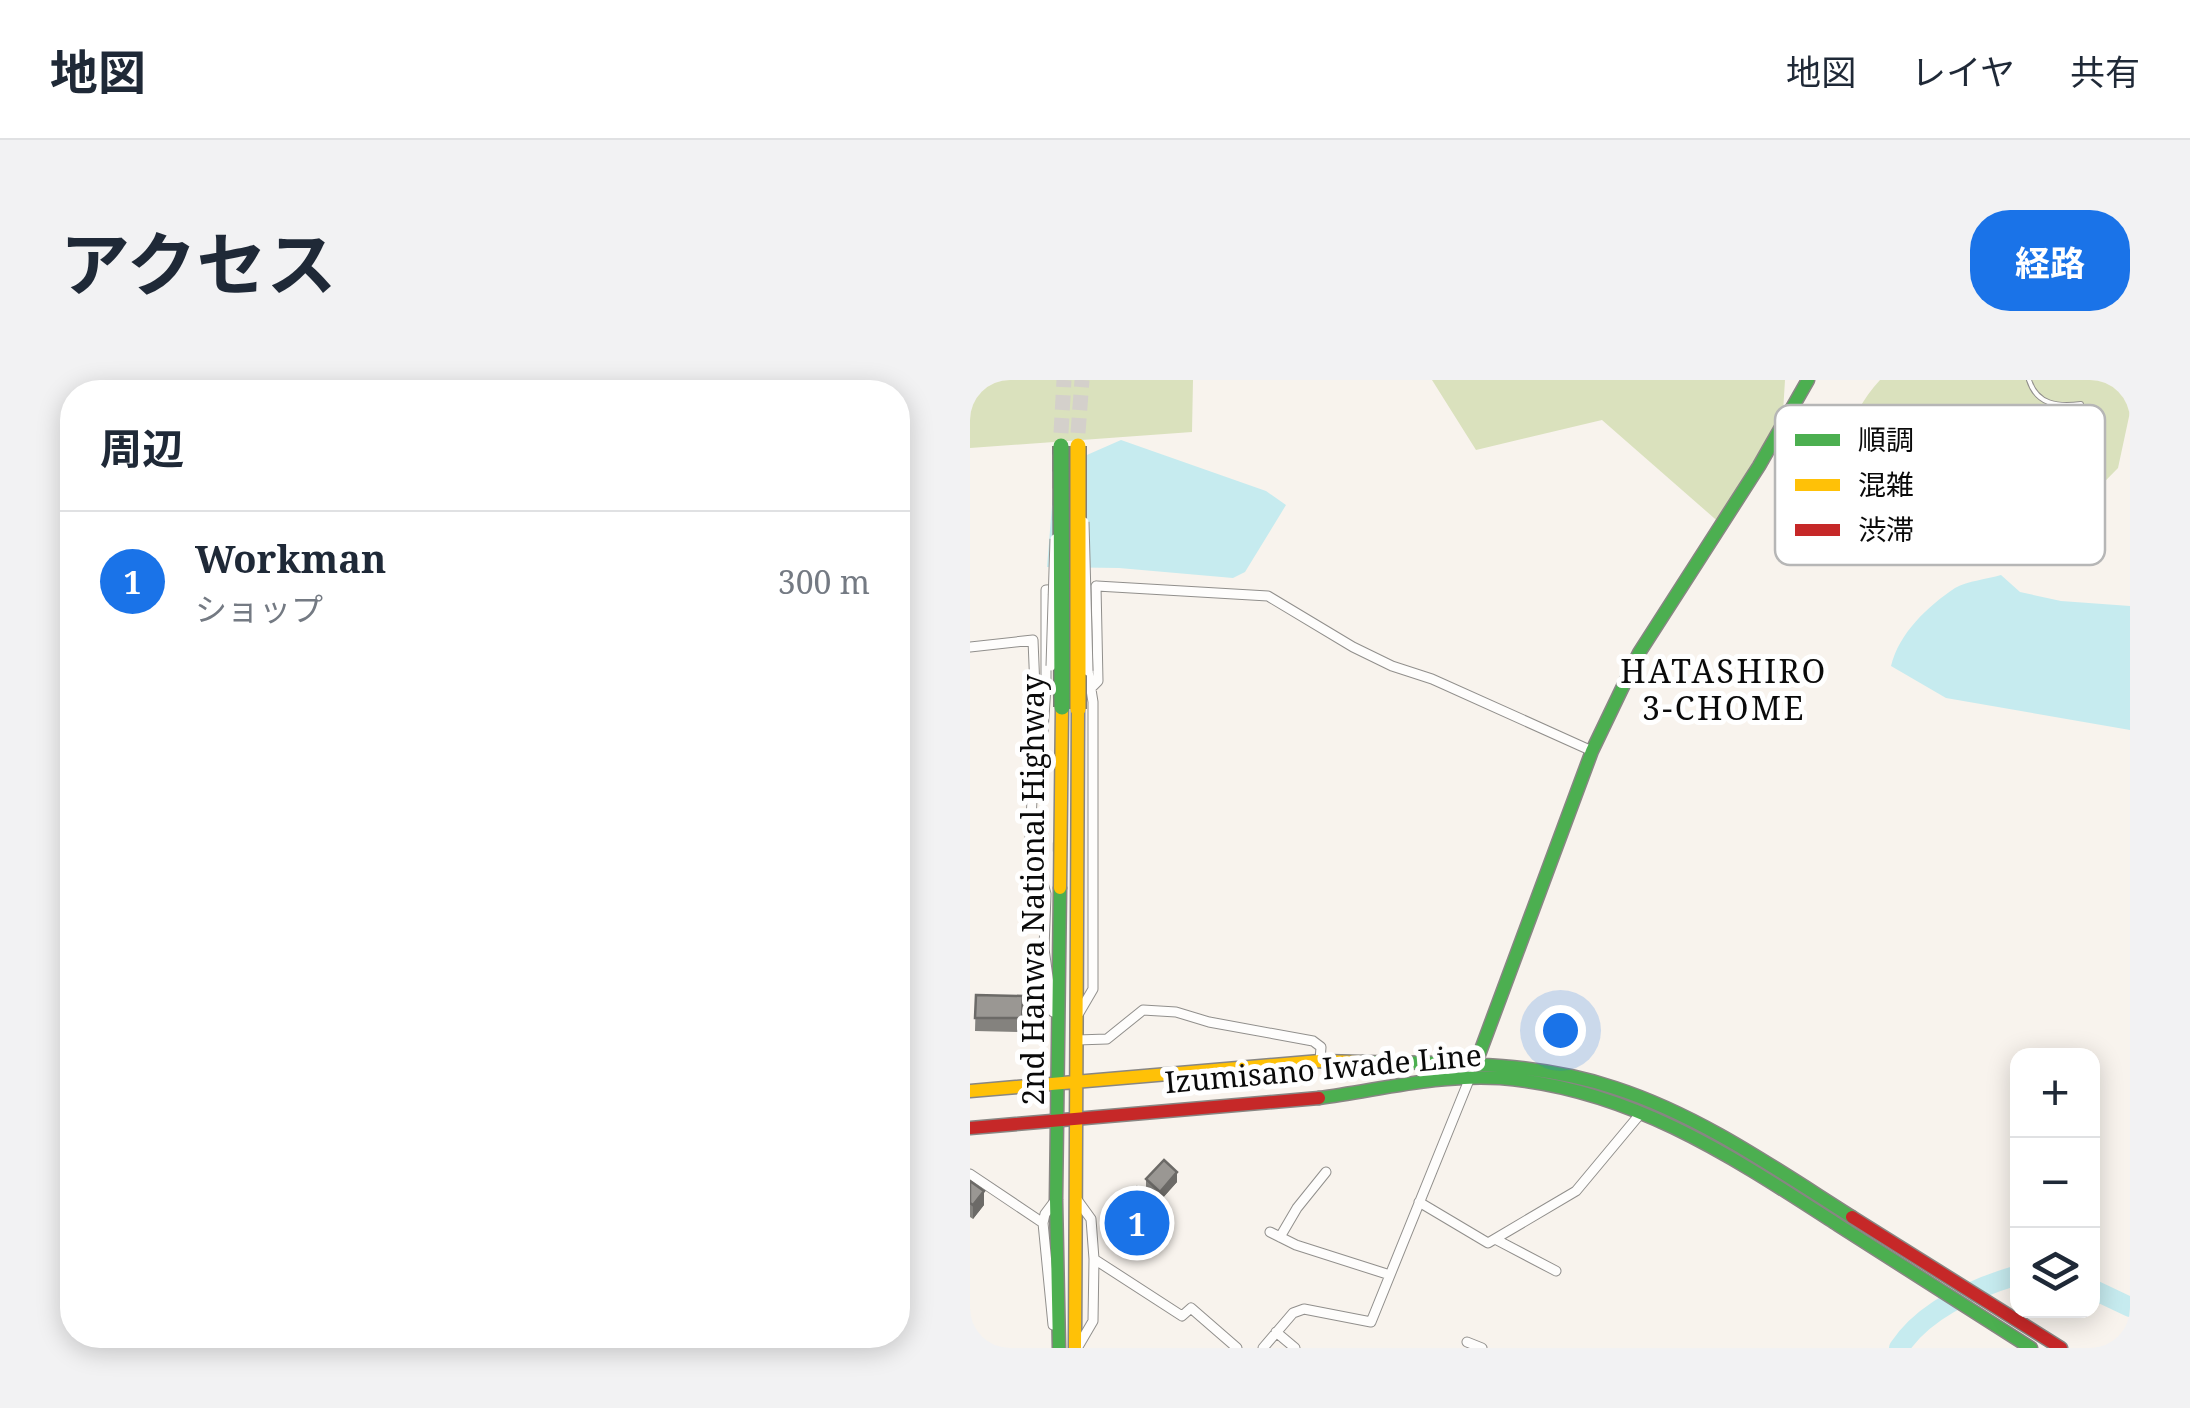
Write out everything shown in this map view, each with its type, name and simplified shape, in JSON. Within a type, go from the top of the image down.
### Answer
[{"type":"main road","points":[[1794,405],[1808,380]]},
{"type":"main road","points":[[1476,1063],[1592,751],[1639,653],[1775,439]]},
{"type":"main road","name":"2nd Hanwa National Highway","points":[[1059,1348],[1059,1034],[1070,708],[1078,480],[1070,440],[1060,494],[1070,708],[1078,1082],[1077,1348]]},
{"type":"main road","name":"Izumisano Iwade Line","points":[[970,1091],[1320,1061],[1476,1063],[1530,1068],[1616,1088],[1676,1112],[1768,1162],[1925,1273]]},
{"type":"main road","name":"Izumisano Iwade Line","points":[[970,1128],[1324,1097],[1428,1080],[1523,1080],[1614,1102],[1718,1148],[2014,1328],[2061,1348]]},
{"type":"main road","name":"Izumisano Iwade Line","points":[[2014,1328],[2031,1348]]},
{"type":"street","points":[[1076,1016],[1093,989],[1088,845],[1093,702],[1088,670],[1086,535],[1078,480]]},
{"type":"street","points":[[1046,688],[1052,666],[1052,562],[1060,494]]},
{"type":"street","points":[[970,647],[1033,640],[1034,689],[1090,689],[1098,681],[1097,586]]},
{"type":"street","points":[[1059,1034],[1049,997],[1044,949],[1046,894],[1030,820],[1040,775],[1046,688],[1046,590],[1097,586],[1268,596],[1392,666],[1432,679],[1592,751]]},
{"type":"street","points":[[1077,1040],[1107,1039],[1143,1010],[1176,1012],[1209,1022],[1313,1040],[1321,1047],[1320,1061]]},
{"type":"street","points":[[1263,1348],[1293,1313],[1304,1309],[1372,1322],[1476,1063]]},
{"type":"street","points":[[1419,1202],[1488,1244],[1576,1191],[1641,1113]]},
{"type":"street","points":[[1326,1172],[1275,1235],[1296,1246],[1390,1275]]},
{"type":"street","points":[[970,1174],[1044,1223]]},
{"type":"street","points":[[1056,1200],[1045,1214],[1044,1223],[1050,1311],[1059,1348]]},
{"type":"street","points":[[1077,1348],[1092,1322],[1094,1259],[1090,1219],[1078,1201]]},
{"type":"street","points":[[1495,1239],[1556,1270]]},
{"type":"street","points":[[1094,1259],[1182,1316],[1192,1308],[1237,1348]]},
{"type":"street","points":[[1276,1332],[1294,1348]]},
{"type":"street","points":[[1467,1342],[1482,1348]]},
{"type":"lane","points":[[2029,380],[2042,401],[2059,405]]},
{"type":"lane","points":[[2072,405],[2082,404]]},
{"type":"green space","points":[[1193,380],[1192,432],[970,448],[970,382]]},
{"type":"green space","points":[[1432,380],[1785,380],[1783,405],[1775,405],[1775,440],[1722,525],[1602,420],[1476,450]]},
{"type":"green space","points":[[1880,380],[2130,380],[2130,412],[2118,468],[2105,481],[2105,405],[1861,405]]},
{"type":"water","points":[[1121,440],[1266,491],[1286,505],[1245,572],[1233,578],[1119,568],[1047,567],[1055,469]]},
{"type":"water","points":[[2001,575],[2020,592],[2061,601],[2130,606],[2130,730],[1946,698],[1891,666],[1901,642],[1935,603],[1955,588]]},
{"type":"building","points":[[976,995],[1023,996],[1022,1018],[975,1018]]},
{"type":"building","points":[[1164,1160],[1177,1172],[1160,1192],[1146,1179]]},
{"type":"building","points":[[970,1181],[984,1191],[973,1205],[970,1203]]},
{"type":"building","points":[[1137,1187],[1158,1203],[1136,1230],[1116,1215]]},
{"type":"waterway","points":[[1899,1348],[1936,1311],[1984,1286],[2010,1278]]},
{"type":"waterway","points":[[2100,1293],[2130,1307]]},
{"type":"tunnel","points":[[1061,433],[1064,380]]},
{"type":"tunnel","points":[[1078,433],[1082,380]]},
{"type":"tunnel","points":[[1039,847],[1065,847]]},
{"type":"traffic: fast","points":[[1794,405],[1808,380]]},
{"type":"traffic: fast","points":[[1476,1063],[1592,751],[1639,653],[1775,438]]},
{"type":"traffic: fast","points":[[1061,446],[1062,707]]},
{"type":"traffic: fast","points":[[1059,1348],[1056,1200],[1060,888]]},
{"type":"traffic: fast","points":[[1363,1062],[1522,1068],[1615,1088],[1708,1128],[1852,1217]]},
{"type":"traffic: fast","points":[[1319,1098],[1477,1077],[1548,1084],[1636,1111],[1719,1151],[2031,1348]]},
{"type":"traffic: slow","points":[[1078,446],[1078,709]]},
{"type":"traffic: slow","points":[[1060,888],[1062,707]]},
{"type":"traffic: slow","points":[[1075,1348],[1078,709]]},
{"type":"traffic: slow","points":[[970,1091],[1320,1061],[1363,1062]]},
{"type":"traffic: jam","points":[[970,1128],[1319,1098]]},
{"type":"traffic: jam","points":[[1852,1217],[2061,1348]]},
{"type":"place","name":"Workman","points":[[1137,1223]]},
{"type":"district","name":"HATASHIRO 3-CHOME","points":[[1724,688]]}]
